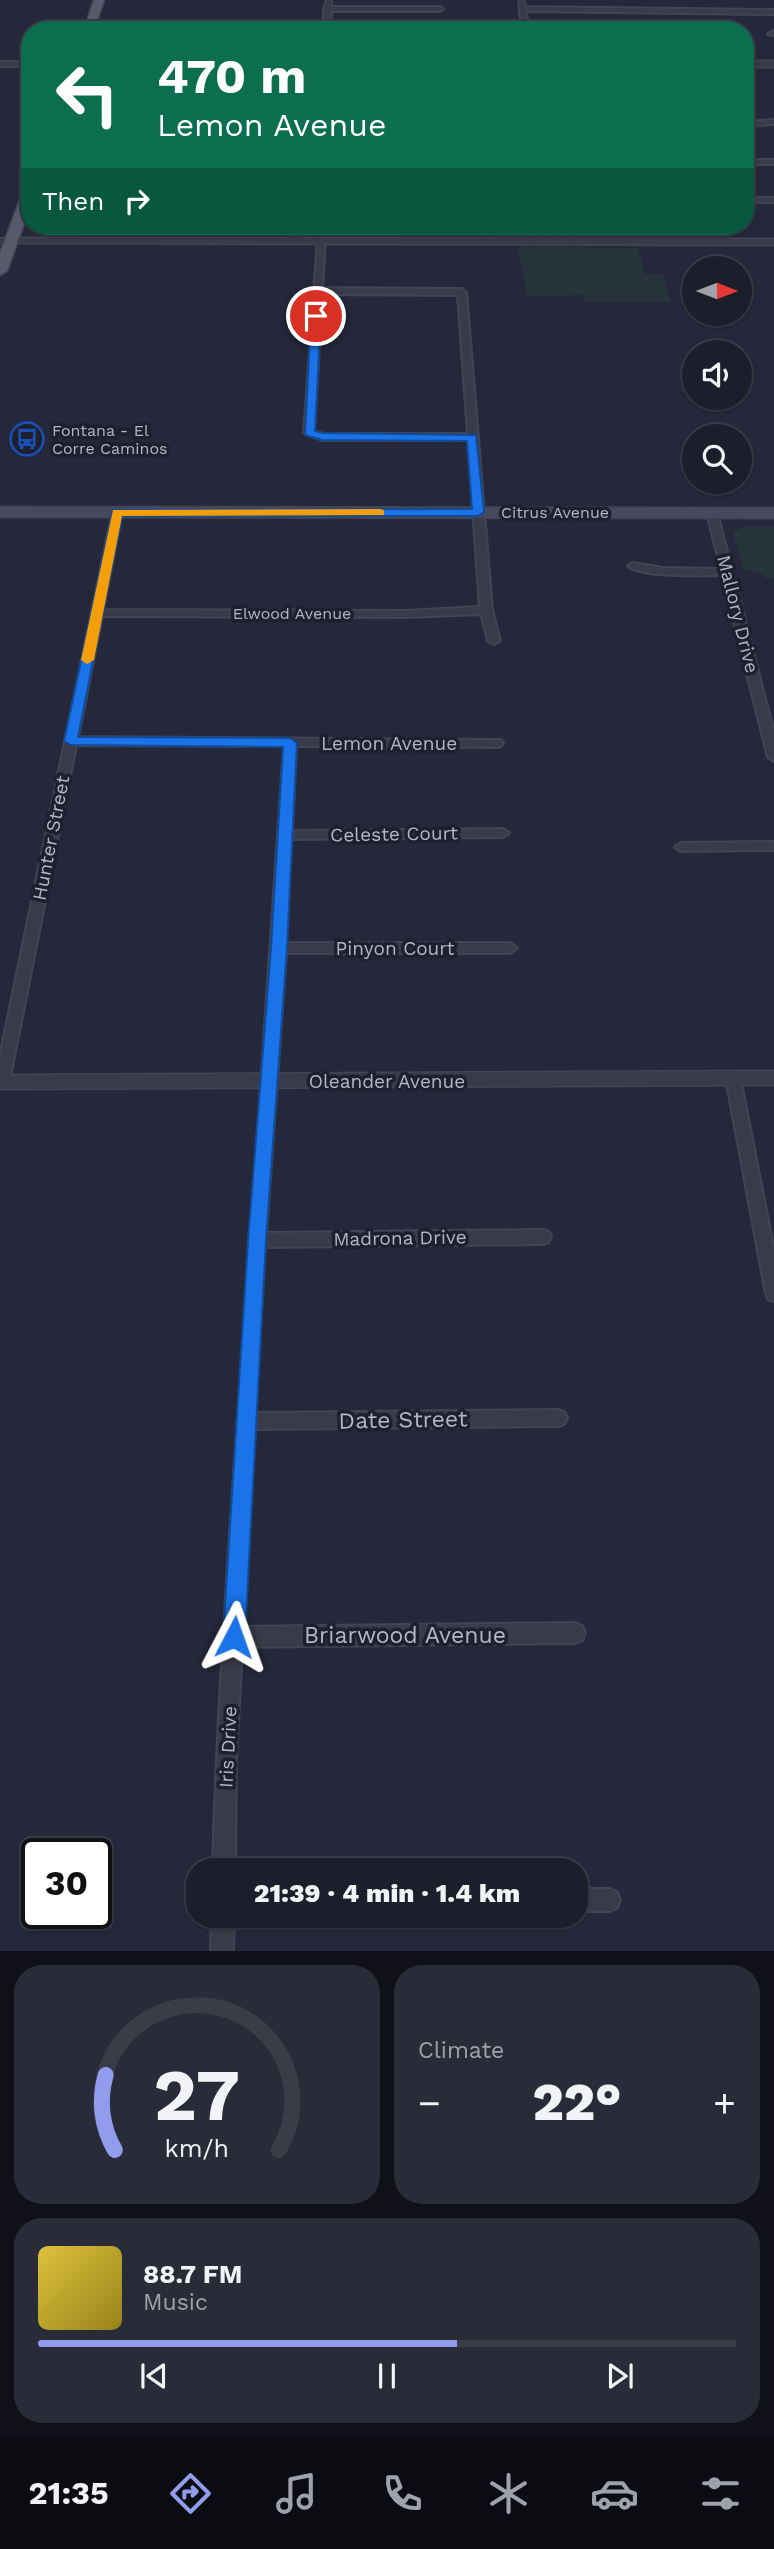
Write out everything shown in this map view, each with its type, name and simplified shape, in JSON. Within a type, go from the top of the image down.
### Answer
[{"type":"main road","points":[[92,21],[99,0]]},
{"type":"main road","points":[[0,271],[5,241],[21,208]]},
{"type":"main road","name":"Citrus Avenue","points":[[0,512],[774,513]]},
{"type":"street","points":[[327,21],[329,0]]},
{"type":"street","points":[[521,0],[523,21]]},
{"type":"street","points":[[627,0],[630,8]]},
{"type":"street","points":[[521,9],[630,8],[774,12]]},
{"type":"street","points":[[327,9],[440,9]]},
{"type":"street","points":[[0,64],[21,64]]},
{"type":"street","points":[[754,64],[774,64]]},
{"type":"street","points":[[754,123],[774,122]]},
{"type":"street","points":[[754,162],[774,162]]},
{"type":"street","points":[[754,200],[774,200]]},
{"type":"street","points":[[291,240],[299,235]]},
{"type":"street","points":[[321,240],[309,433],[322,437],[472,437]]},
{"type":"street","points":[[5,241],[774,242]]},
{"type":"street","points":[[318,291],[463,292],[486,610],[494,641]]},
{"type":"street","name":"Hunter Street","points":[[1,1082],[117,512]]},
{"type":"street","name":"Mallory Drive","points":[[712,513],[774,757]]},
{"type":"street","points":[[633,566],[663,571],[727,572]]},
{"type":"street","name":"Elwood Avenue","points":[[97,613],[405,614],[486,610]]},
{"type":"street","name":"Lemon Avenue","points":[[71,741],[498,743]]},
{"type":"street","name":"Iris Drive","points":[[224,1858],[226,1758],[290,743]]},
{"type":"street","name":"Celeste Court","points":[[285,835],[503,833]]},
{"type":"street","points":[[681,847],[774,846]]},
{"type":"street","name":"Pinyon Court","points":[[279,948],[510,948]]},
{"type":"street","points":[[733,1078],[771,1257],[774,1294]]},
{"type":"street","name":"Oleander Avenue","points":[[1,1082],[774,1078]]},
{"type":"street","name":"Madrona Drive","points":[[257,1240],[544,1237]]},
{"type":"street","name":"Date Street","points":[[248,1420],[558,1418]]},
{"type":"street","name":"Briarwood Avenue","points":[[234,1637],[575,1633]]},
{"type":"street","points":[[588,1900],[609,1900]]},
{"type":"street","points":[[222,1951],[223,1928]]},
{"type":"shaded area","points":[[518,247],[638,248],[645,274],[663,274],[670,302],[584,302],[584,295],[527,296]]},
{"type":"shaded area","points":[[742,527],[774,527],[774,578],[767,579],[762,574],[743,569],[733,533]]},
{"type":"slow traffic","points":[[87,660],[117,512],[380,512]]},
{"type":"place","name":"Fontana - El Corre Caminos","points":[[27,439]]},
{"type":"route","points":[[234,1637],[290,743],[71,741],[117,512],[478,512],[472,437],[322,437],[309,433],[307,430],[316,316]]}]
